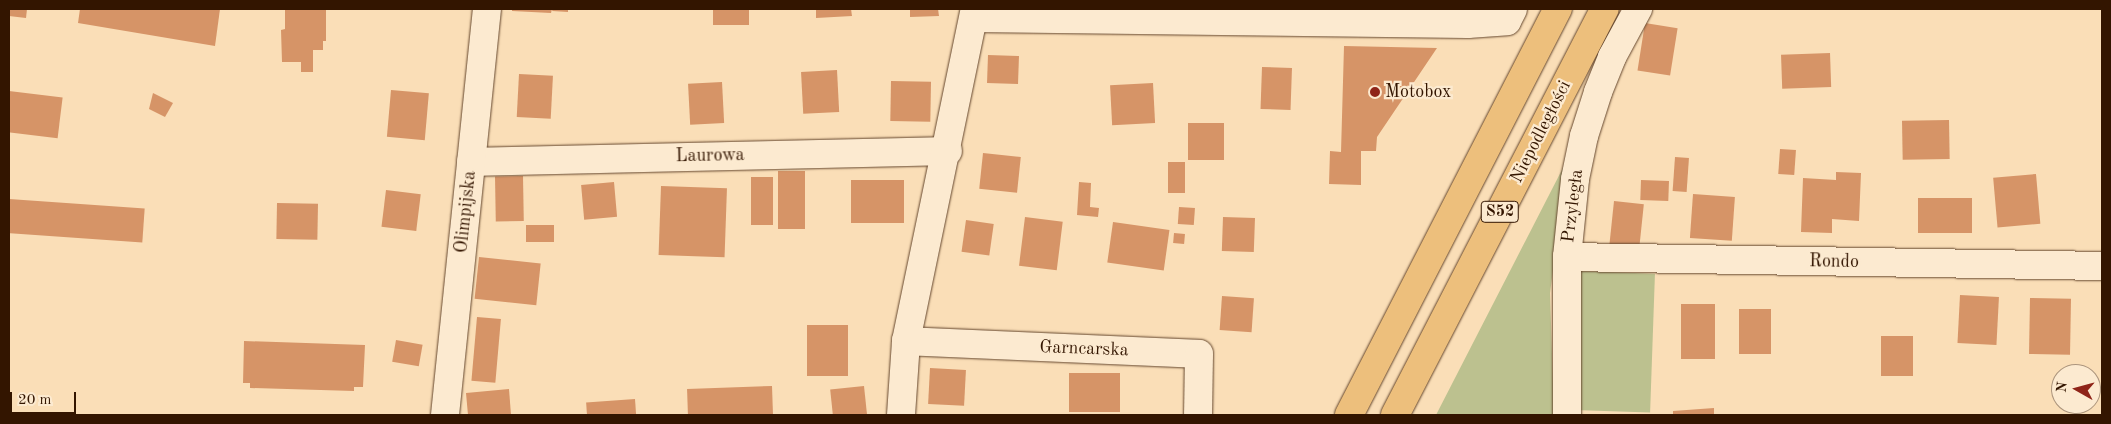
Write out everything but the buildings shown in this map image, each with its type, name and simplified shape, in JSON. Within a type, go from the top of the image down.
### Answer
[{"type":"highway","name":"S52","points":[[1348,415],[1558,9]]},
{"type":"highway","name":"Niepodległości","points":[[1395,415],[1605,9]]},
{"type":"street","name":"Olimpijska","points":[[445,415],[487,9]]},
{"type":"street","points":[[901,415],[906,341],[948,151],[975,13],[1468,24],[1507,21],[1513,9]]},
{"type":"street","name":"Przyległa","points":[[1567,415],[1567,257],[1584,136],[1612,57],[1638,9]]},
{"type":"street","name":"Laurowa","points":[[471,162],[948,151]]},
{"type":"street","name":"Rondo","points":[[1567,257],[2102,266]]},
{"type":"street","name":"Garncarska","points":[[906,341],[1200,354],[1198,415]]},
{"type":"green space","points":[[1568,158],[1550,293],[1554,415],[1436,415]]},
{"type":"green space","points":[[1579,271],[1655,274],[1650,413],[1574,410]]},
{"type":"place","name":"Motobox","points":[[1375,92]]}]
